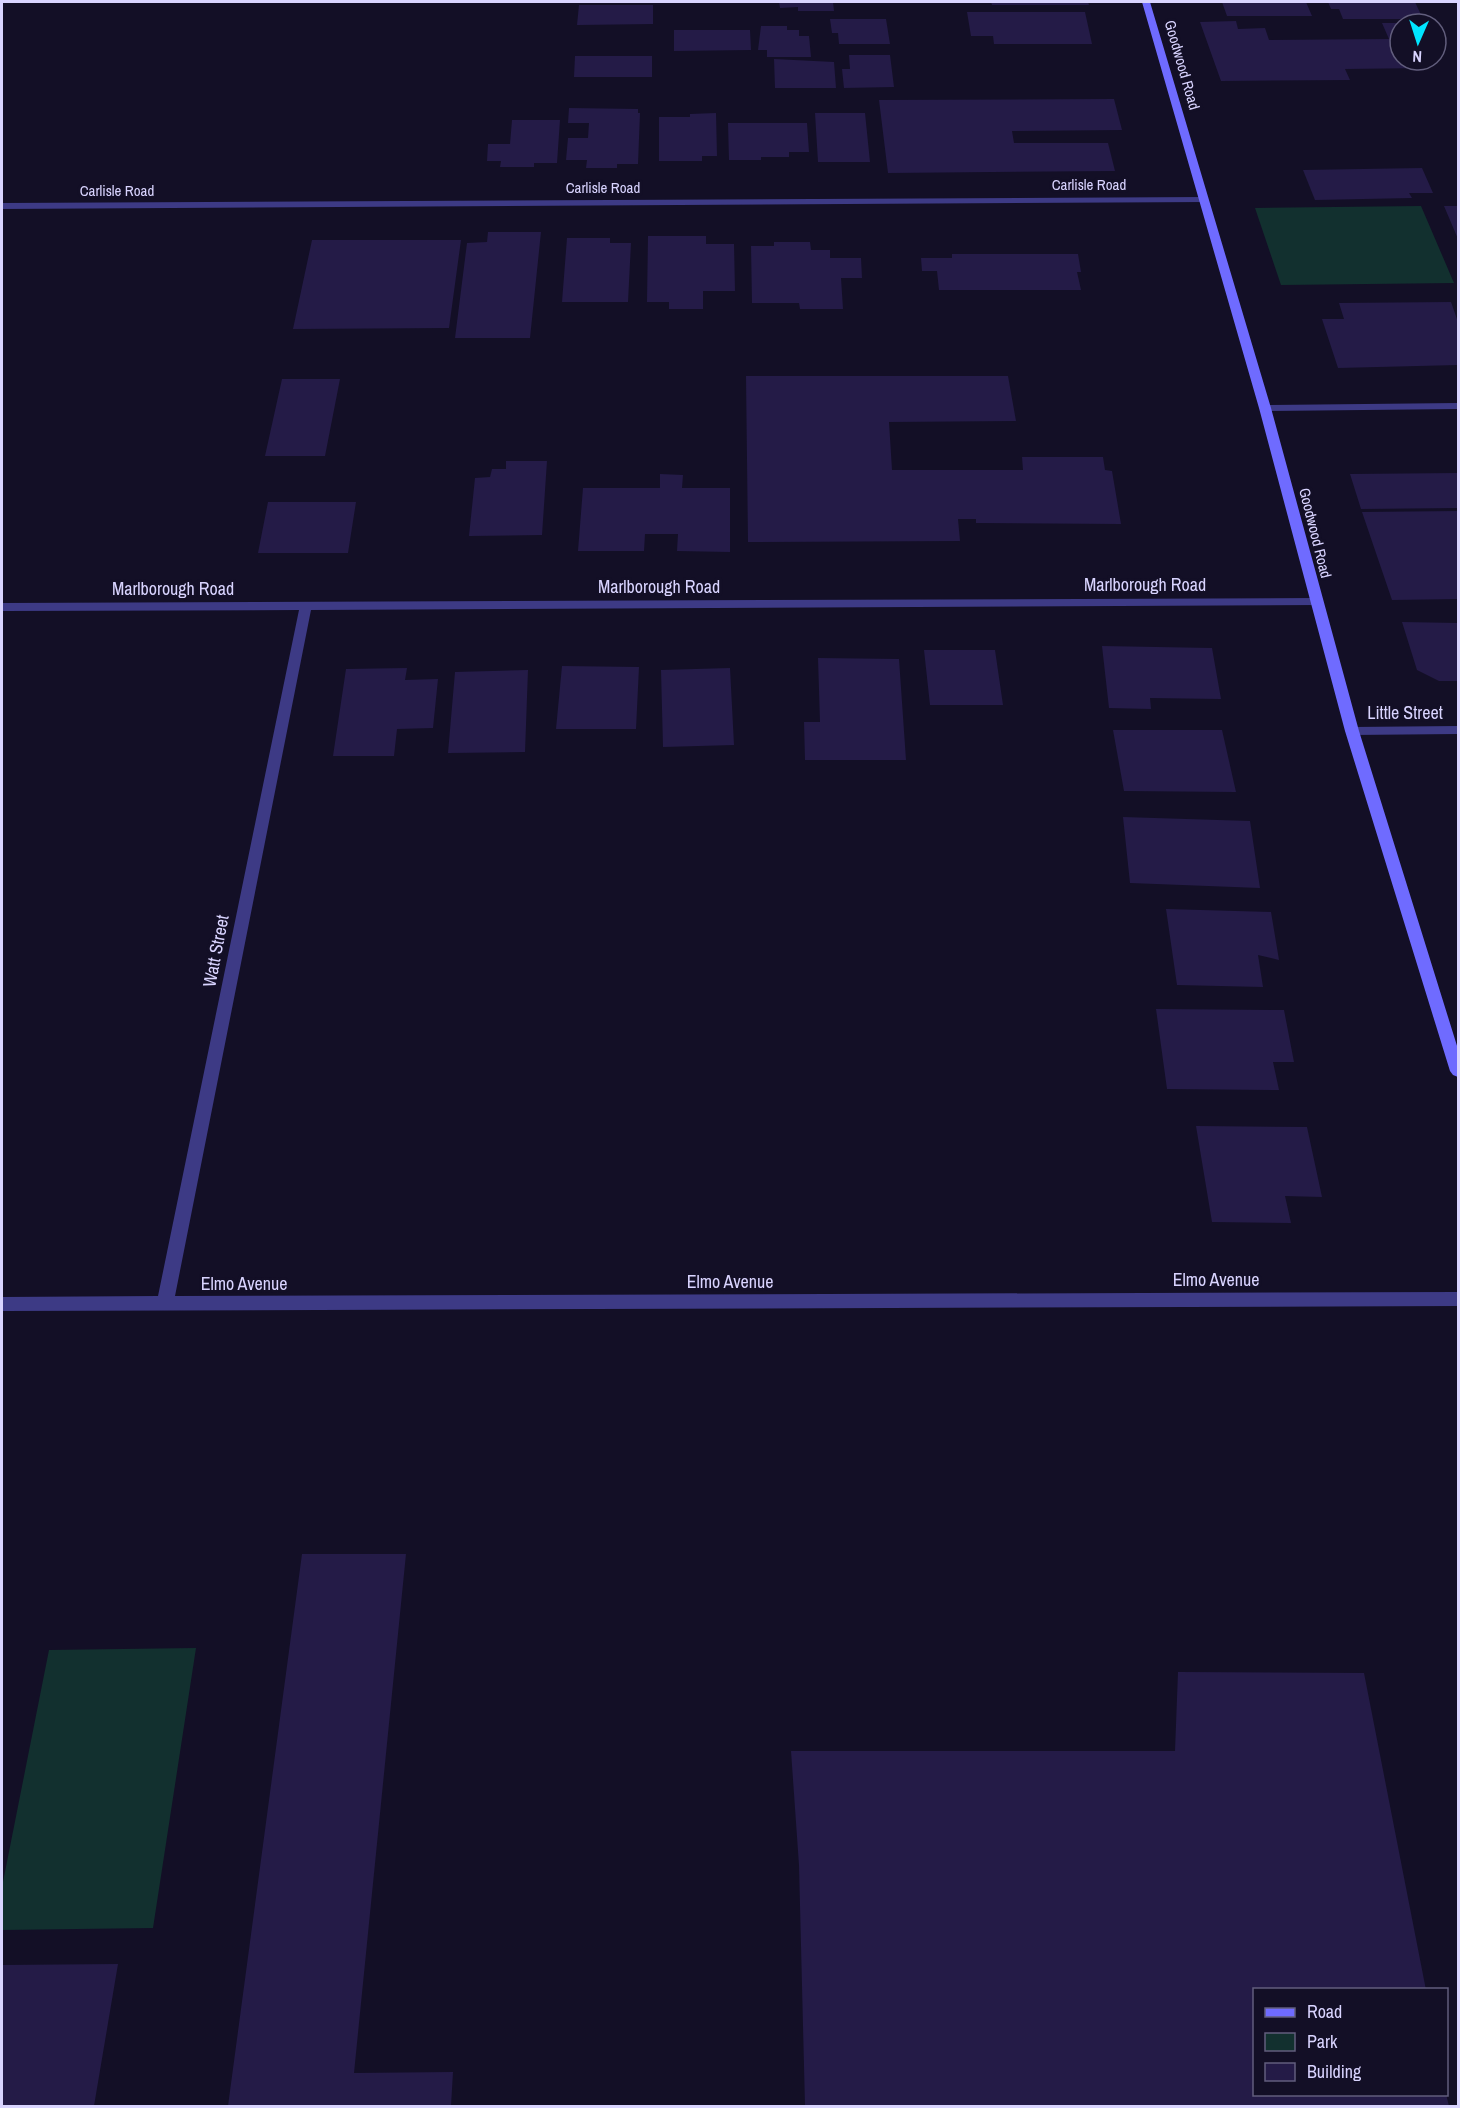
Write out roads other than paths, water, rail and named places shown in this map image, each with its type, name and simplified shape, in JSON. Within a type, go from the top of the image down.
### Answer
[{"type":"main road","name":"Goodwood Road","points":[[1146,2],[1265,408],[1352,731],[1458,1071]]},
{"type":"street","name":"Carlisle Road","points":[[2,206],[1204,200]]},
{"type":"street","points":[[1265,408],[1458,406]]},
{"type":"street","name":"Marlborough Road","points":[[2,607],[1316,602]]},
{"type":"street","name":"Watt Street","points":[[165,1304],[306,606]]},
{"type":"street","name":"Little Street","points":[[1352,731],[1458,730]]},
{"type":"street","name":"Elmo Avenue","points":[[2,1304],[1458,1299]]}]
